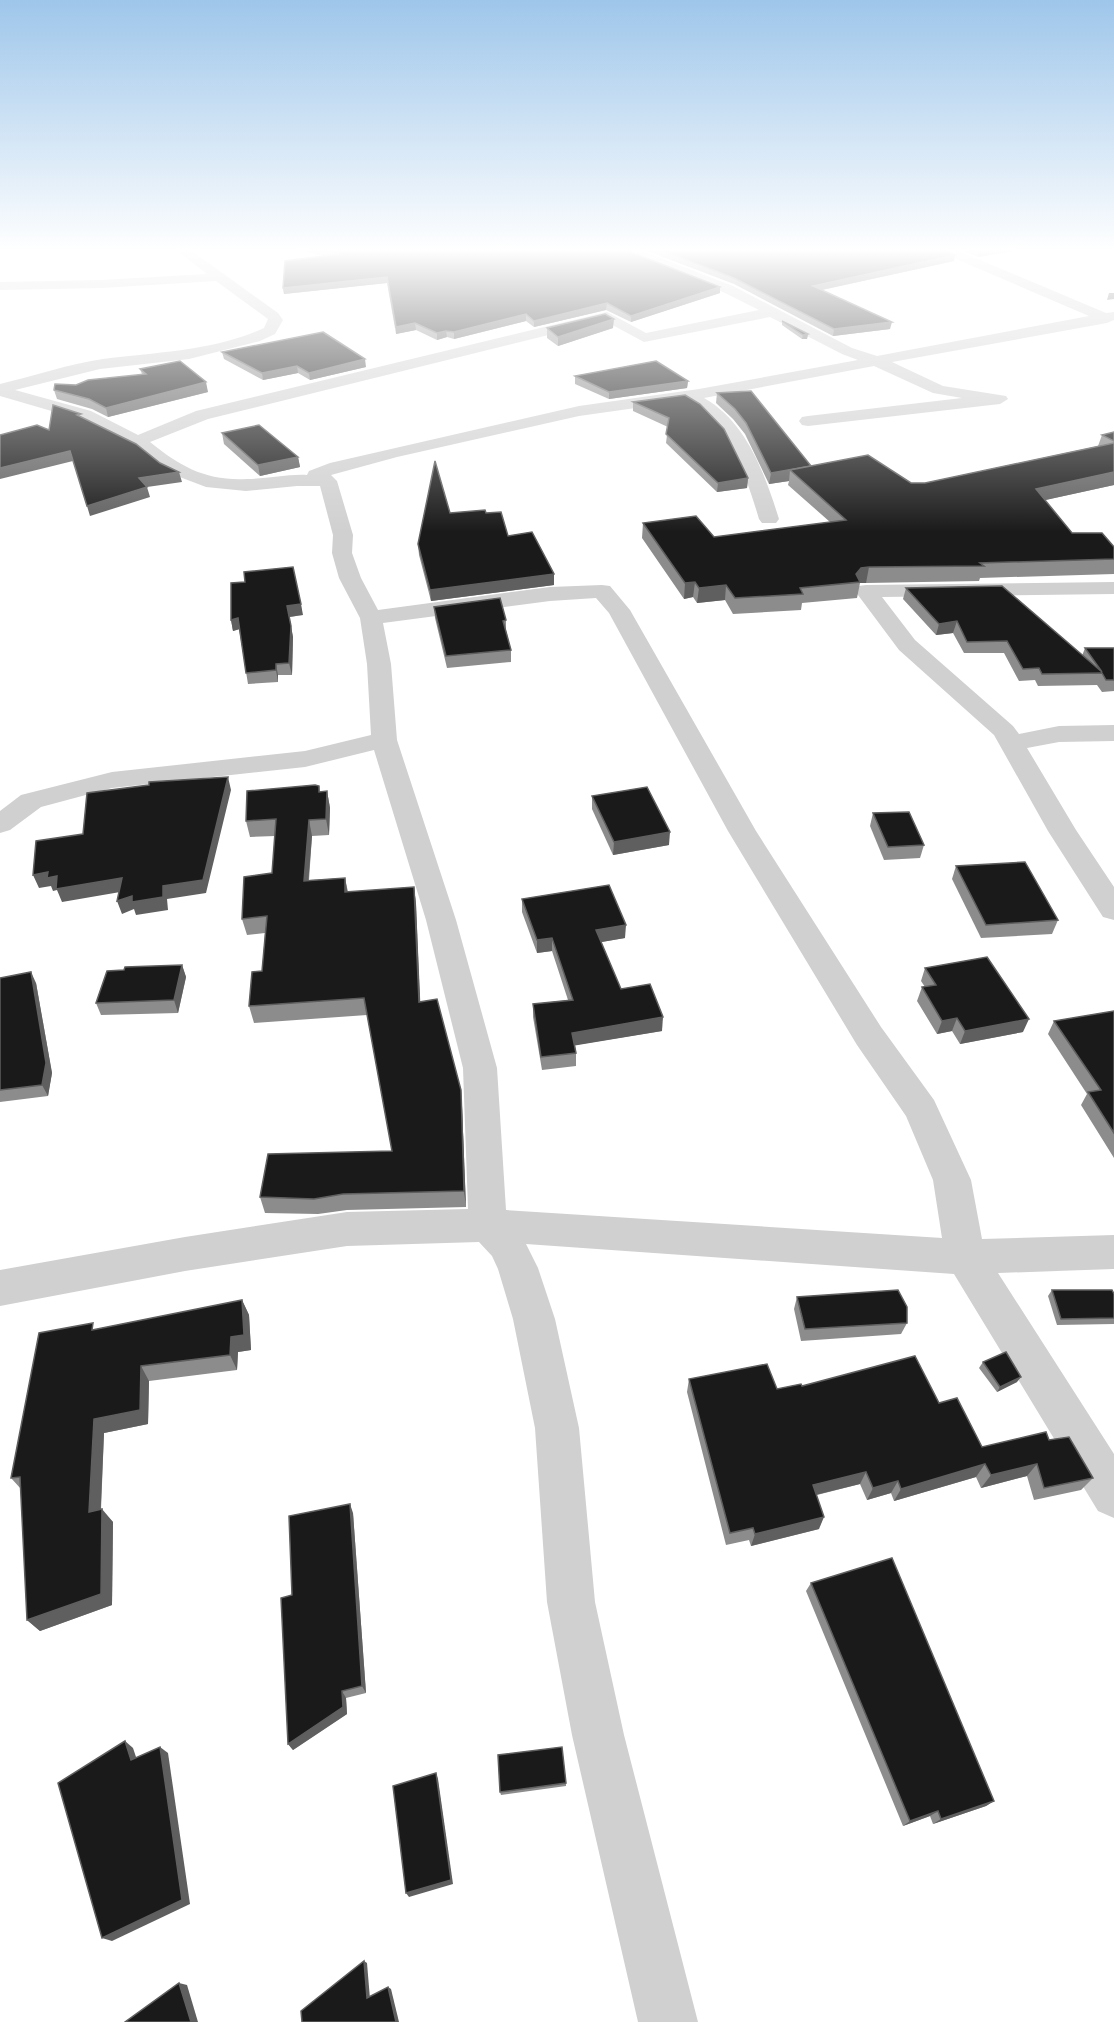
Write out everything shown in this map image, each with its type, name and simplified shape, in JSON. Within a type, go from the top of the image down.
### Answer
[{"type":"street","points":[[0,390],[100,364],[189,354],[233,343]]},
{"type":"street","points":[[137,441],[202,415],[495,343]]},
{"type":"street","points":[[808,422],[1000,399],[939,390],[832,343]]},
{"type":"street","points":[[0,390],[85,415],[137,441],[170,467],[190,476],[213,483],[246,485],[322,478],[336,467],[567,414],[688,396],[968,343]]},
{"type":"street","points":[[688,396],[714,410],[744,450],[760,488],[769,519]]},
{"type":"street","points":[[322,478],[343,535],[342,553],[350,578],[371,618],[379,664],[384,740],[441,920],[480,1068],[488,1225],[506,1244],[518,1268],[537,1331],[557,1428],[571,1602],[598,1735],[668,2022]]},
{"type":"street","points":[[1114,588],[866,591],[907,645],[1004,731],[1062,831],[1114,910]]},
{"type":"street","points":[[371,618],[550,594],[602,591],[619,610],[737,821],[795,918],[869,1036],[921,1110],[952,1180],[965,1257],[1114,1495]]},
{"type":"street","points":[[1013,743],[1059,734],[1114,733]]},
{"type":"street","points":[[0,824],[32,801],[82,786],[112,780],[305,759],[384,740]]},
{"type":"street","points":[[0,1288],[185,1254],[347,1229],[488,1225],[965,1257],[1114,1252]]},
{"type":"building","points":[[266,343],[341,343],[365,359],[309,373],[297,366],[262,373],[222,352]]},
{"type":"building","points":[[180,361],[206,382],[106,408],[89,399],[54,390],[55,384],[76,385],[88,380],[146,374],[140,369]]},
{"type":"building","points":[[656,361],[688,381],[609,392],[575,376]]},
{"type":"building","points":[[751,391],[811,466],[771,473],[746,423],[735,409],[717,393]]},
{"type":"building","points":[[685,395],[700,404],[724,429],[748,478],[718,483],[666,434],[669,418],[633,402]]},
{"type":"building","points":[[53,405],[81,414],[77,415],[136,444],[160,463],[179,472],[139,478],[147,487],[87,506],[70,451],[0,468],[0,435],[37,425],[49,430]]},
{"type":"building","points":[[259,425],[298,457],[258,465],[222,433]]},
{"type":"building","points":[[1114,432],[1114,441],[1102,435]]},
{"type":"building","points":[[1114,443],[1114,472],[1036,489],[1072,533],[1102,533],[1114,547],[1114,559],[980,563],[984,566],[869,567],[861,568],[856,574],[860,582],[800,588],[803,594],[735,598],[726,585],[699,588],[695,582],[685,583],[643,523],[696,516],[714,537],[846,520],[790,470],[868,455],[911,483],[925,483]]},
{"type":"building","points":[[435,461],[450,513],[485,510],[486,513],[501,512],[508,536],[532,532],[554,574],[430,590],[418,544]]},
{"type":"building","points":[[293,567],[301,604],[287,606],[291,626],[289,663],[276,664],[276,670],[246,673],[238,618],[231,620],[231,583],[245,582],[244,572]]},
{"type":"building","points":[[1002,586],[1102,672],[1085,648],[1114,648],[1114,680],[1106,680],[1102,673],[1042,674],[1039,668],[1023,669],[1007,641],[967,642],[957,621],[939,624],[906,588]]},
{"type":"building","points":[[500,598],[506,620],[503,621],[511,650],[446,656],[434,607]]},
{"type":"building","points":[[228,777],[203,880],[163,886],[163,897],[132,902],[132,896],[117,901],[122,878],[56,889],[57,876],[47,878],[48,872],[33,875],[36,841],[83,834],[87,793],[149,785],[149,782]]},
{"type":"building","points":[[319,786],[319,792],[327,791],[326,819],[309,820],[304,881],[345,878],[345,892],[414,887],[419,1002],[437,999],[461,1090],[464,1191],[343,1194],[314,1199],[260,1197],[268,1154],[392,1151],[364,998],[249,1006],[252,972],[262,971],[267,916],[242,919],[244,877],[272,873],[276,819],[246,821],[247,791]]},
{"type":"building","points":[[647,787],[670,832],[614,842],[592,796]]},
{"type":"building","points":[[909,812],[924,845],[888,847],[873,813]]},
{"type":"building","points":[[1025,862],[1058,920],[986,925],[956,866]]},
{"type":"building","points":[[609,885],[626,925],[596,930],[621,989],[650,984],[663,1017],[572,1033],[576,1053],[541,1057],[533,1004],[573,1000],[552,938],[537,940],[522,899]]},
{"type":"building","points":[[987,957],[1029,1019],[965,1031],[957,1018],[942,1021],[922,987],[936,985],[925,968]]},
{"type":"building","points":[[182,965],[174,1000],[96,1003],[107,971],[124,970],[125,967]]},
{"type":"building","points":[[31,972],[46,1063],[42,1085],[0,1090],[0,978]]},
{"type":"building","points":[[1114,1011],[1114,1133],[1088,1092],[1101,1090],[1054,1021]]},
{"type":"building","points":[[898,1290],[907,1307],[907,1323],[805,1329],[797,1297]]},
{"type":"building","points":[[1052,1290],[1112,1290],[1114,1318],[1061,1319]]},
{"type":"building","points":[[242,1300],[244,1335],[231,1337],[230,1355],[141,1366],[140,1410],[94,1419],[89,1512],[102,1509],[101,1594],[27,1620],[20,1477],[11,1478],[39,1333],[93,1323],[92,1330]]},
{"type":"building","points":[[1006,1352],[1021,1377],[1000,1387],[983,1362]]},
{"type":"building","points":[[915,1356],[939,1403],[957,1398],[982,1447],[1046,1432],[1049,1440],[1069,1437],[1093,1478],[1044,1488],[1037,1464],[991,1475],[985,1464],[901,1489],[898,1481],[873,1488],[866,1472],[813,1485],[824,1517],[755,1534],[753,1528],[730,1533],[689,1379],[767,1364],[777,1389],[801,1384],[802,1386]]},
{"type":"building","points":[[350,1504],[362,1686],[342,1691],[343,1707],[288,1744],[281,1598],[292,1595],[289,1516]]},
{"type":"building","points":[[892,1558],[994,1801],[941,1819],[938,1811],[910,1821],[811,1583]]},
{"type":"building","points":[[125,1741],[131,1760],[160,1747],[182,1900],[102,1938],[58,1783]]},
{"type":"building","points":[[562,1747],[566,1783],[500,1792],[498,1755]]},
{"type":"building","points":[[436,1773],[451,1880],[406,1893],[393,1786]]},
{"type":"building","points":[[364,1961],[367,1998],[388,1987],[396,2022],[302,2022],[301,2011]]},
{"type":"building","points":[[179,1983],[191,2022],[125,2022]]}]
